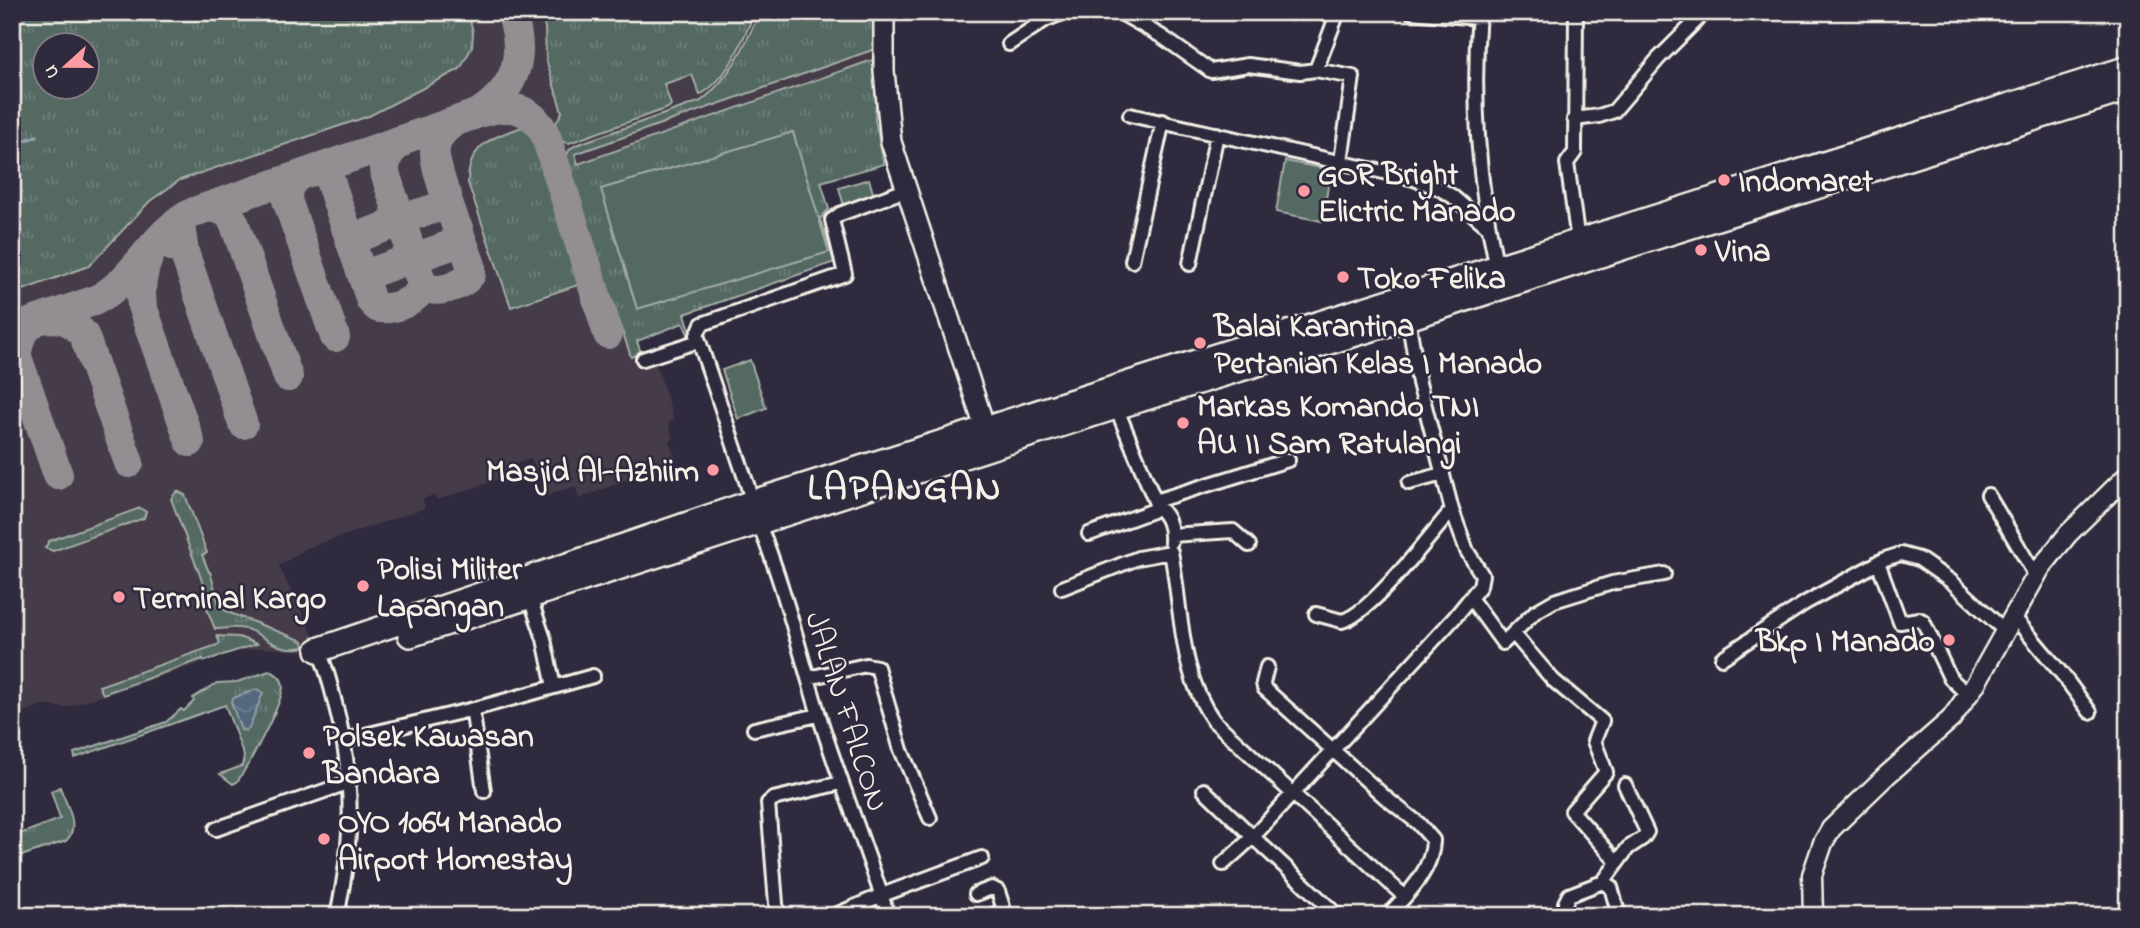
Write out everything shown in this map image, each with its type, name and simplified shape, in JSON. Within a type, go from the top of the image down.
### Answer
[{"type":"highway","points":[[988,439],[1116,407],[1212,368],[1408,318],[1628,235],[2128,68]]},
{"type":"highway","points":[[322,657],[755,512],[1212,368],[1497,267],[1578,242],[1628,235],[2128,89]]},
{"type":"highway","points":[[322,657],[530,598],[755,512]]},
{"type":"main road","points":[[884,12],[884,71],[891,142],[988,439]]},
{"type":"main road","points":[[1813,916],[1812,875],[1831,828],[1886,775],[1951,719],[1969,696],[2036,576],[2068,534],[2128,475]]},
{"type":"street","points":[[1009,44],[1045,20],[1065,12]]},
{"type":"street","points":[[1119,12],[1161,36],[1193,61],[1211,71],[1248,65],[1300,72],[1316,70],[1353,76],[1341,161]]},
{"type":"street","points":[[1316,70],[1338,12]]},
{"type":"street","points":[[1411,12],[1479,15],[1477,120],[1488,227],[1497,267]]},
{"type":"street","points":[[1576,12],[1574,152],[1567,163],[1578,242]]},
{"type":"street","points":[[1574,119],[1614,111],[1658,59],[1705,12]]},
{"type":"street","points":[[1130,115],[1405,176],[1438,188],[1488,227]]},
{"type":"street","points":[[1132,261],[1163,121]]},
{"type":"street","points":[[1190,264],[1217,134]]},
{"type":"street","points":[[643,359],[699,341],[697,335],[702,324],[845,274],[832,220],[906,190]]},
{"type":"street","points":[[1223,864],[1253,837],[1292,795],[1480,586],[1482,575],[1467,551],[1452,510],[1419,383],[1408,318]]},
{"type":"street","name":"JALAN FALCON","points":[[699,341],[841,783],[873,865],[888,916]]},
{"type":"street","points":[[1116,407],[1156,503],[1167,516],[1186,654],[1205,708],[1214,721],[1292,795],[1405,897]]},
{"type":"street","points":[[1089,534],[1152,511],[1156,503],[1289,460]]},
{"type":"street","points":[[1409,483],[1443,474]]},
{"type":"street","points":[[1988,495],[2036,576]]},
{"type":"street","points":[[1316,614],[1342,621],[1357,614],[1452,510]]},
{"type":"street","points":[[1171,536],[1233,531],[1248,545]]},
{"type":"street","points":[[1062,588],[1138,558],[1171,552]]},
{"type":"street","points":[[1721,658],[1805,603],[1878,562],[1901,554],[1919,559],[2009,623],[2054,664],[2090,712]]},
{"type":"street","points":[[1878,562],[1900,622],[1919,619],[1923,621],[1950,678],[1969,696]]},
{"type":"street","points":[[1471,599],[1503,643],[1535,612],[1554,601],[1612,583],[1664,574]]},
{"type":"street","points":[[530,598],[544,639],[554,687]]},
{"type":"street","points":[[1514,633],[1553,680],[1602,721],[1594,741],[1606,772],[1572,811],[1617,862]]},
{"type":"street","points":[[322,657],[344,740],[350,782],[350,842],[337,916]]},
{"type":"street","points":[[808,678],[866,665],[877,667],[901,750],[930,818]]},
{"type":"street","points":[[1267,667],[1264,688],[1386,798],[1426,830],[1433,840],[1433,852],[1428,864],[1405,897],[1387,916]]},
{"type":"street","points":[[344,740],[478,708],[593,676]]},
{"type":"street","points":[[478,708],[473,714],[484,791]]},
{"type":"street","points":[[754,729],[819,715]]},
{"type":"street","points":[[216,829],[350,782]]},
{"type":"street","points":[[777,916],[768,803],[773,799],[841,783]]},
{"type":"street","points":[[1568,916],[1565,903],[1569,895],[1603,882],[1628,848],[1647,832],[1625,785]]},
{"type":"street","points":[[1204,790],[1338,916]]},
{"type":"street","points":[[834,916],[881,895],[982,858]]},
{"type":"street","points":[[1603,882],[1611,887],[1619,916]]},
{"type":"street","points":[[976,894],[992,888],[998,891],[1003,907],[1001,911],[990,916]]},
{"type":"shaded area","points":[[12,12],[880,12],[877,83],[635,338],[641,356],[655,360],[674,420],[668,423],[673,439],[669,441],[676,460],[579,499],[575,486],[546,496],[531,459],[507,467],[509,476],[437,500],[434,495],[423,499],[425,508],[307,548],[279,566],[314,637],[315,642],[311,647],[301,651],[263,648],[239,651],[65,708],[42,705],[12,717]]},
{"type":"green space","points":[[12,12],[468,12],[473,32],[472,47],[460,69],[369,116],[180,180],[150,201],[89,266],[12,294]]},
{"type":"green space","points":[[541,12],[755,12],[734,58],[710,88],[700,95],[692,75],[664,84],[671,105],[668,108],[569,143],[559,141],[554,134],[562,112],[546,59],[545,28]]},
{"type":"green space","points":[[760,12],[880,12],[878,48],[575,154],[578,164],[878,58],[875,120],[884,164],[821,182],[829,209],[820,219],[835,262],[685,314],[691,333],[688,334],[683,323],[637,341],[641,353],[631,357],[565,158],[576,145],[701,101],[729,72]]},
{"type":"green space","points":[[522,127],[530,133],[580,280],[578,285],[511,307],[468,183],[469,170],[477,151],[500,135]]},
{"type":"green space","points":[[793,132],[829,252],[637,309],[601,189]]},
{"type":"green space","name":"GOR Bright Elictric Manado","points":[[1285,161],[1331,170],[1322,221],[1276,212]]},
{"type":"green space","points":[[869,179],[874,196],[844,206],[839,188]]},
{"type":"green space","points":[[750,360],[766,408],[738,419],[722,370]]},
{"type":"green space","points":[[177,491],[185,495],[207,553],[202,555],[220,607],[303,641],[304,647],[283,647],[246,629],[215,629],[205,604],[210,602],[171,499]]},
{"type":"green space","points":[[140,508],[146,512],[144,518],[53,551],[45,548],[49,541]]},
{"type":"green space","points":[[217,636],[239,637],[257,644],[204,661],[203,659],[103,694],[99,686],[220,644]]},
{"type":"green space","points":[[269,671],[281,680],[281,694],[256,749],[237,782],[233,784],[220,774],[242,766],[244,756],[225,705],[75,758],[74,753],[166,722],[181,709],[184,711],[194,701],[193,698],[217,683],[237,682]]},
{"type":"green space","points":[[60,787],[72,822],[72,829],[66,841],[12,859],[12,837],[60,819],[51,791]]},
{"type":"water","points":[[257,689],[263,693],[249,728],[246,731],[241,730],[231,702],[233,698]]},
{"type":"waterway","points":[[12,145],[37,136]]},
{"type":"taxiway","points":[[479,113],[503,92],[515,69],[518,42],[511,12]]},
{"type":"taxiway","points":[[12,329],[96,300],[123,280],[167,231],[194,212],[479,113],[509,108],[533,118],[546,136],[608,334]]},
{"type":"taxiway","points":[[422,284],[427,288],[440,290],[461,282],[471,274],[471,265],[435,158],[435,148],[440,136],[455,122]]},
{"type":"taxiway","points":[[313,171],[324,172],[329,178],[371,301],[378,308],[398,306],[411,300],[422,284],[384,170],[389,153],[405,139]]},
{"type":"taxiway","points":[[297,177],[288,187],[287,200],[335,337]]},
{"type":"taxiway","points":[[347,230],[360,236],[391,225],[397,212],[404,218],[443,206],[447,195]]},
{"type":"taxiway","points":[[205,208],[222,210],[234,222],[288,377]]},
{"type":"taxiway","points":[[359,265],[365,271],[373,272],[404,261],[409,248],[423,255],[451,245],[457,240],[459,230]]},
{"type":"taxiway","points":[[181,232],[184,252],[243,424]]},
{"type":"taxiway","points":[[184,252],[168,244],[154,245],[143,275],[141,298],[190,442]]},
{"type":"taxiway","points":[[43,319],[66,321],[84,335],[129,463]]},
{"type":"taxiway","points":[[34,322],[22,333],[16,354],[58,475]]},
{"type":"place","name":"Indomaret","points":[[1724,180]]},
{"type":"place","name":"GOR Bright Elictric Manado","points":[[1304,191]]},
{"type":"place","name":"Vina","points":[[1701,250]]},
{"type":"place","name":"Toko Felika","points":[[1343,277]]},
{"type":"place","name":"Balai Karantina Pertanian Kelas I Manado","points":[[1200,343]]},
{"type":"place","name":"Markas Komando TNI AU II Sam Ratulangi","points":[[1183,423]]},
{"type":"place","name":"Masjid Al-Azhiim","points":[[713,470]]},
{"type":"place","name":"Polisi Militer Lapangan","points":[[363,586]]},
{"type":"place","name":"Terminal Kargo","points":[[119,597]]},
{"type":"place","name":"Bkp I Manado","points":[[1949,640]]},
{"type":"place","name":"Polsek Kawasan Bandara","points":[[309,753]]},
{"type":"place","name":"OYO 1064 Manado Airport Homestay","points":[[324,839]]},
{"type":"district","name":"LAPANGAN","points":[[905,486]]}]
